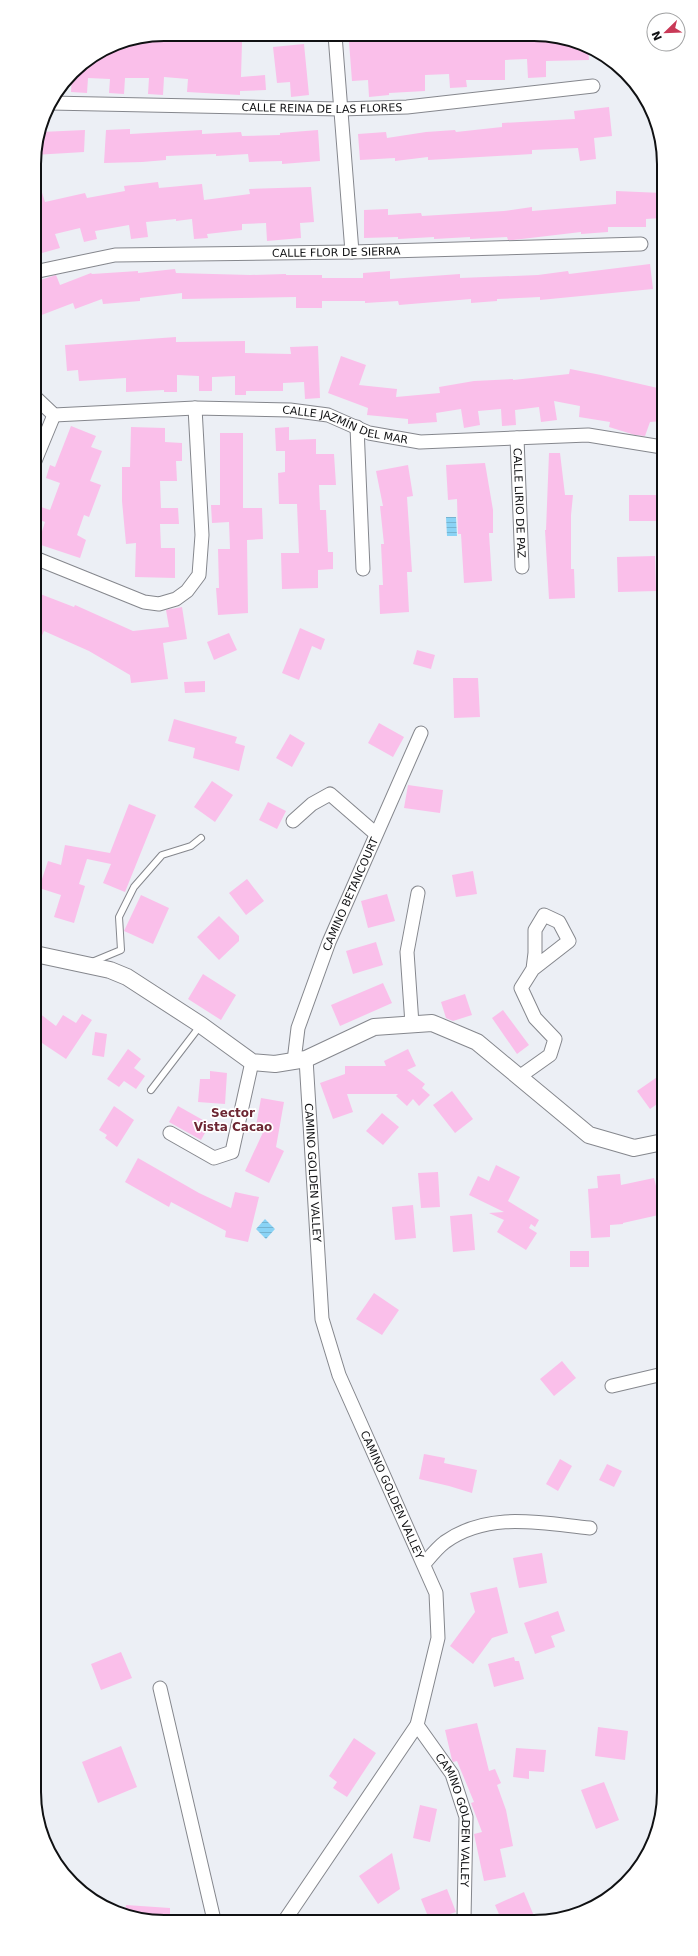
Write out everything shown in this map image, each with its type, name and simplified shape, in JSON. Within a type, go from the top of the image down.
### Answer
[{"type":"street","points":[[335,41],[352,252]]},
{"type":"street","name":"CALLE REINA DE LAS FLORES","points":[[58,103],[340,109],[407,107],[593,86]]},
{"type":"street","name":"CALLE FLOR DE SIERRA","points":[[41,271],[114,255],[352,252],[641,244]]},
{"type":"street","points":[[41,403],[54,415],[41,446]]},
{"type":"street","points":[[41,560],[144,602],[158,604],[176,599],[187,591],[199,575],[202,535],[195,408]]},
{"type":"street","name":"CALLE JAZMÍN DEL MAR","points":[[54,415],[195,408],[290,410],[328,415],[369,433],[420,442],[588,435],[657,446]]},
{"type":"street","points":[[357,427],[363,569]]},
{"type":"street","name":"CALLE LIRIO DE PAZ","points":[[517,438],[522,568]]},
{"type":"street","name":"CAMINO BETANCOURT","points":[[300,1060],[298,1028],[329,942],[421,733]]},
{"type":"street","points":[[293,821],[312,804],[330,794],[376,834]]},
{"type":"street","points":[[412,1024],[407,952],[418,893]]},
{"type":"street","points":[[41,955],[110,970],[127,977],[201,1025],[252,1062],[275,1064],[300,1060],[374,1027],[432,1023],[477,1042],[589,1135],[634,1148],[657,1143]]},
{"type":"street","points":[[519,1077],[550,1055],[556,1039],[535,1018],[521,988],[533,969]]},
{"type":"street","name":"CAMINO GOLDEN VALLEY","points":[[300,1060],[322,1319],[339,1375],[436,1593],[438,1638],[417,1725],[452,1774],[466,1817],[464,1915]]},
{"type":"street","points":[[170,1133],[214,1158],[232,1152],[252,1062]]},
{"type":"street","points":[[612,1386],[657,1375]]},
{"type":"street","points":[[424,1564],[444,1543],[464,1531],[490,1522],[525,1522],[590,1528]]},
{"type":"street","points":[[160,1688],[213,1915]]},
{"type":"street","points":[[288,1915],[417,1725]]},
{"type":"lane","points":[[87,965],[121,950],[119,916],[134,887],[162,855],[191,846],[201,838]]},
{"type":"lane","points":[[151,1090],[201,1025]]},
{"type":"water","points":[[446,517],[456,517],[457,536],[447,536]]},
{"type":"water","points":[[265,1219],[275,1229],[266,1239],[256,1229]]},
{"type":"building","points":[[156,41],[242,42],[241,77],[265,75],[266,90],[240,91],[240,95],[187,92],[188,79],[164,77],[163,95],[148,94],[149,78],[125,78],[124,94],[109,93],[110,79],[88,78],[87,93],[71,92],[71,84],[77,77],[96,62],[117,50],[130,46],[135,46],[135,44],[140,43]]},
{"type":"building","points":[[542,41],[558,43],[581,50],[589,54],[589,60],[546,61],[546,77],[528,78],[527,59],[505,60],[505,80],[466,80],[467,87],[450,88],[449,74],[425,75],[425,91],[389,93],[389,95],[369,97],[368,80],[352,81],[349,42]]},
{"type":"building","points":[[304,44],[309,95],[291,97],[290,82],[277,83],[273,47]]},
{"type":"building","points":[[609,107],[612,136],[594,138],[596,159],[580,161],[578,148],[532,150],[532,154],[428,160],[428,157],[395,161],[395,158],[360,160],[358,134],[386,132],[387,138],[426,132],[455,130],[456,132],[502,127],[502,123],[575,119],[574,111]]},
{"type":"building","points":[[130,129],[130,134],[202,130],[202,134],[241,132],[242,136],[280,135],[280,133],[318,130],[320,161],[282,164],[282,161],[249,162],[248,154],[216,156],[216,154],[166,156],[166,160],[142,162],[104,163],[106,130]]},
{"type":"building","points":[[85,130],[84,152],[41,155],[45,132]]},
{"type":"building","points":[[158,182],[159,188],[202,184],[204,200],[250,194],[249,189],[311,187],[314,222],[300,223],[301,238],[267,241],[266,223],[242,224],[242,230],[207,234],[208,238],[194,239],[192,219],[176,221],[176,219],[146,222],[148,237],[131,239],[129,225],[95,231],[97,239],[84,242],[80,228],[55,234],[60,248],[42,253],[41,190],[45,202],[85,193],[87,198],[125,191],[124,186]]},
{"type":"building","points":[[616,191],[657,193],[657,218],[646,219],[646,227],[608,227],[608,232],[581,234],[581,232],[513,240],[508,240],[507,237],[470,239],[470,237],[434,239],[434,237],[398,239],[398,237],[364,238],[364,210],[388,209],[388,215],[421,213],[422,216],[504,211],[532,207],[532,211],[616,204]]},
{"type":"building","points":[[650,264],[653,289],[540,300],[540,297],[497,299],[497,301],[471,303],[471,299],[399,305],[398,301],[365,303],[365,301],[322,301],[322,308],[296,308],[296,297],[182,299],[182,293],[140,298],[140,301],[103,304],[102,299],[75,309],[73,303],[41,315],[41,280],[56,275],[60,285],[91,273],[138,271],[138,273],[175,269],[176,273],[322,275],[322,278],[363,278],[363,273],[390,271],[390,279],[460,274],[460,278],[538,275],[568,271],[569,274]]},
{"type":"building","points":[[176,337],[176,342],[245,341],[245,353],[291,354],[290,347],[318,346],[320,398],[305,399],[304,382],[283,383],[283,391],[246,391],[246,395],[235,395],[235,376],[212,377],[212,391],[199,391],[199,376],[177,375],[177,392],[164,392],[164,390],[126,392],[126,378],[79,381],[78,370],[67,371],[65,345]]},
{"type":"building","points":[[341,356],[366,365],[359,385],[397,389],[396,397],[440,393],[439,387],[474,381],[513,380],[569,374],[570,369],[657,388],[657,421],[650,422],[645,436],[635,435],[609,427],[610,422],[579,417],[580,406],[554,401],[557,420],[541,422],[539,407],[515,410],[516,425],[502,426],[501,409],[478,411],[480,425],[464,428],[461,409],[436,413],[437,422],[408,424],[408,419],[367,415],[368,408],[328,393]]},
{"type":"building","points":[[71,426],[96,436],[91,447],[102,451],[90,481],[101,485],[89,517],[84,515],[77,535],[86,540],[80,558],[41,545],[41,535],[45,522],[41,520],[41,507],[50,510],[60,483],[46,478],[50,465],[55,467]]},
{"type":"building","points":[[131,427],[165,428],[165,442],[182,443],[182,461],[176,461],[177,481],[160,481],[161,508],[178,508],[179,524],[160,524],[161,548],[175,548],[175,578],[135,577],[136,543],[126,544],[122,501],[122,467],[130,467]]},
{"type":"building","points":[[289,427],[289,440],[316,439],[316,454],[334,454],[336,485],[319,485],[320,510],[326,510],[328,552],[333,552],[333,569],[318,570],[318,588],[282,589],[281,553],[299,553],[297,504],[279,504],[278,473],[285,472],[285,451],[276,451],[275,428]]},
{"type":"building","points":[[220,433],[243,433],[243,508],[262,508],[263,539],[247,540],[248,613],[218,615],[216,588],[219,588],[218,549],[230,549],[229,522],[212,523],[211,505],[220,505]]},
{"type":"building","points":[[549,453],[560,453],[565,495],[573,495],[571,515],[571,569],[574,569],[575,598],[549,599],[545,530]]},
{"type":"building","points":[[485,463],[493,510],[493,533],[489,533],[492,581],[464,583],[461,534],[458,534],[457,499],[448,500],[446,465]]},
{"type":"building","points":[[408,465],[413,496],[407,497],[412,572],[407,572],[409,612],[380,614],[379,585],[383,585],[381,544],[384,544],[380,506],[383,506],[376,471]]},
{"type":"building","points":[[629,495],[656,495],[657,521],[629,521]]},
{"type":"building","points":[[655,556],[656,591],[618,592],[617,557]]},
{"type":"building","points":[[41,594],[74,607],[75,605],[133,631],[169,627],[166,610],[182,607],[187,639],[163,643],[168,679],[131,683],[130,675],[89,651],[44,631],[41,638]]},
{"type":"building","points":[[300,628],[325,639],[321,650],[312,646],[299,680],[282,673]]},
{"type":"building","points":[[229,633],[237,650],[214,660],[207,642]]},
{"type":"building","points":[[417,650],[435,655],[431,669],[413,664]]},
{"type":"building","points":[[453,678],[478,678],[480,717],[454,718]]},
{"type":"building","points":[[205,681],[205,692],[185,693],[184,682]]},
{"type":"building","points":[[174,719],[237,737],[235,743],[245,746],[239,771],[193,758],[195,748],[168,741]]},
{"type":"building","points":[[379,723],[404,737],[393,757],[368,743]]},
{"type":"building","points":[[290,734],[305,743],[292,767],[276,758]]},
{"type":"building","points":[[212,781],[233,795],[215,822],[194,807]]},
{"type":"building","points":[[408,785],[443,790],[440,813],[404,808]]},
{"type":"building","points":[[268,802],[286,811],[277,829],[259,820]]},
{"type":"building","points":[[129,804],[156,815],[125,892],[103,883],[111,864],[87,859],[79,884],[85,886],[74,923],[54,917],[61,895],[41,889],[41,882],[48,861],[61,865],[65,845],[110,853]]},
{"type":"building","points":[[473,871],[477,894],[456,897],[452,875]]},
{"type":"building","points":[[247,879],[264,901],[246,915],[229,893]]},
{"type":"building","points":[[387,894],[395,921],[368,928],[361,901]]},
{"type":"building","points":[[141,895],[169,908],[153,944],[124,931]]},
{"type":"building","points":[[219,916],[239,936],[239,941],[219,960],[197,937]]},
{"type":"building","points":[[376,942],[383,965],[353,974],[346,951]]},
{"type":"building","points":[[203,974],[236,995],[221,1020],[188,999]]},
{"type":"building","points":[[383,983],[392,1003],[340,1026],[331,1005]]},
{"type":"building","points":[[465,994],[472,1015],[453,1021],[446,1018],[441,1002]]},
{"type":"building","points":[[503,1010],[529,1045],[517,1054],[492,1018]]},
{"type":"building","points":[[82,1014],[92,1020],[66,1059],[41,1042],[41,1015],[56,1026],[63,1015],[76,1023]]},
{"type":"building","points":[[95,1032],[107,1034],[104,1057],[92,1055]]},
{"type":"building","points":[[128,1049],[141,1059],[134,1068],[145,1076],[136,1089],[124,1081],[119,1087],[107,1079]]},
{"type":"building","points":[[408,1049],[416,1066],[407,1070],[425,1084],[422,1088],[430,1095],[419,1106],[413,1099],[407,1106],[396,1096],[398,1094],[347,1094],[353,1112],[333,1119],[320,1083],[345,1074],[345,1066],[386,1066],[384,1061]]},
{"type":"building","points":[[210,1071],[227,1073],[225,1104],[198,1102],[200,1079],[210,1079]]},
{"type":"building","points":[[657,1077],[657,1104],[650,1109],[637,1091]]},
{"type":"building","points":[[452,1091],[473,1119],[455,1133],[433,1105]]},
{"type":"building","points":[[261,1098],[284,1102],[276,1147],[284,1151],[269,1183],[245,1171],[265,1128],[256,1126]]},
{"type":"building","points":[[114,1106],[134,1120],[117,1147],[105,1138],[107,1135],[99,1130]]},
{"type":"building","points":[[178,1106],[210,1124],[201,1140],[169,1122]]},
{"type":"building","points":[[382,1113],[399,1127],[383,1145],[366,1131]]},
{"type":"building","points":[[138,1158],[199,1193],[231,1208],[235,1192],[259,1197],[248,1242],[225,1237],[226,1231],[171,1202],[169,1207],[125,1182]]},
{"type":"building","points":[[496,1165],[520,1177],[508,1201],[539,1220],[535,1227],[531,1224],[529,1228],[537,1233],[526,1250],[497,1232],[504,1220],[489,1213],[504,1212],[469,1195],[478,1176],[489,1181]]},
{"type":"building","points":[[438,1172],[440,1207],[421,1208],[418,1173]]},
{"type":"building","points":[[620,1174],[621,1185],[654,1178],[657,1190],[657,1215],[623,1224],[610,1225],[610,1237],[591,1238],[588,1189],[598,1188],[597,1176]]},
{"type":"building","points":[[413,1205],[416,1238],[395,1240],[392,1207]]},
{"type":"building","points":[[472,1214],[475,1250],[453,1252],[450,1216]]},
{"type":"building","points":[[570,1251],[589,1251],[589,1267],[570,1267]]},
{"type":"building","points":[[374,1293],[399,1310],[382,1335],[356,1319]]},
{"type":"building","points":[[562,1361],[576,1378],[554,1396],[540,1379]]},
{"type":"building","points":[[424,1454],[445,1458],[444,1463],[477,1470],[472,1493],[419,1479]]},
{"type":"building","points":[[560,1459],[572,1466],[558,1491],[546,1484]]},
{"type":"building","points":[[607,1464],[622,1471],[614,1487],[599,1480]]},
{"type":"building","points":[[542,1553],[547,1583],[519,1588],[513,1558]]},
{"type":"building","points":[[497,1587],[508,1633],[492,1638],[473,1664],[450,1646],[475,1612],[470,1593]]},
{"type":"building","points":[[558,1611],[565,1631],[551,1636],[555,1647],[535,1654],[524,1623]]},
{"type":"building","points":[[121,1652],[132,1678],[101,1690],[91,1664]]},
{"type":"building","points":[[514,1657],[515,1661],[519,1661],[524,1679],[494,1687],[488,1664]]},
{"type":"building","points":[[477,1723],[489,1771],[495,1769],[501,1783],[497,1785],[506,1810],[513,1846],[500,1849],[506,1877],[484,1881],[474,1834],[482,1832],[471,1803],[474,1802],[457,1761],[453,1762],[452,1760],[445,1730]]},
{"type":"building","points":[[598,1727],[628,1731],[625,1760],[595,1756]]},
{"type":"building","points":[[354,1738],[376,1753],[347,1797],[333,1788],[337,1782],[329,1776]]},
{"type":"building","points":[[121,1746],[137,1787],[98,1803],[82,1762]]},
{"type":"building","points":[[516,1748],[546,1750],[544,1772],[529,1771],[529,1779],[513,1777]]},
{"type":"building","points":[[604,1782],[619,1820],[596,1829],[581,1790]]},
{"type":"building","points":[[420,1805],[437,1809],[430,1842],[413,1838]]},
{"type":"building","points":[[392,1853],[400,1889],[378,1904],[359,1876]]},
{"type":"building","points":[[447,1889],[456,1912],[447,1915],[427,1915],[421,1899]]},
{"type":"building","points":[[524,1892],[534,1915],[499,1915],[495,1905]]},
{"type":"building","points":[[126,1905],[170,1908],[170,1915],[140,1913],[126,1908]]},
{"type":"district","name":"Sector Vista Cacao","points":[[233,1120]]}]
